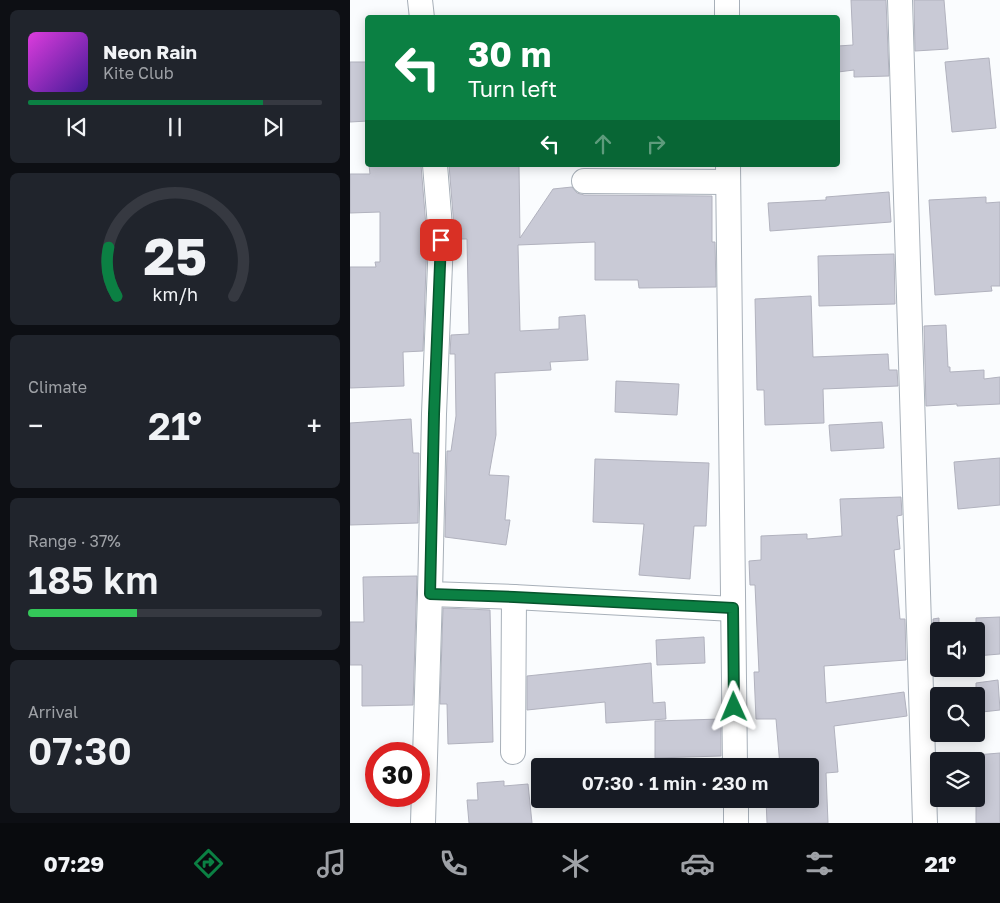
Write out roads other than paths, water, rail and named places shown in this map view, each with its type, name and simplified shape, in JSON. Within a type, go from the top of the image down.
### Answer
[{"type":"street","points":[[420,0],[422,15]]},
{"type":"street","points":[[727,0],[727,15]]},
{"type":"street","points":[[900,0],[925,823]]},
{"type":"street","points":[[423,823],[434,414],[441,240],[435,167]]},
{"type":"street","points":[[584,181],[728,173],[735,758]]},
{"type":"street","points":[[430,594],[733,608]]},
{"type":"street","points":[[513,752],[514,597]]},
{"type":"street","points":[[736,808],[736,823]]}]
